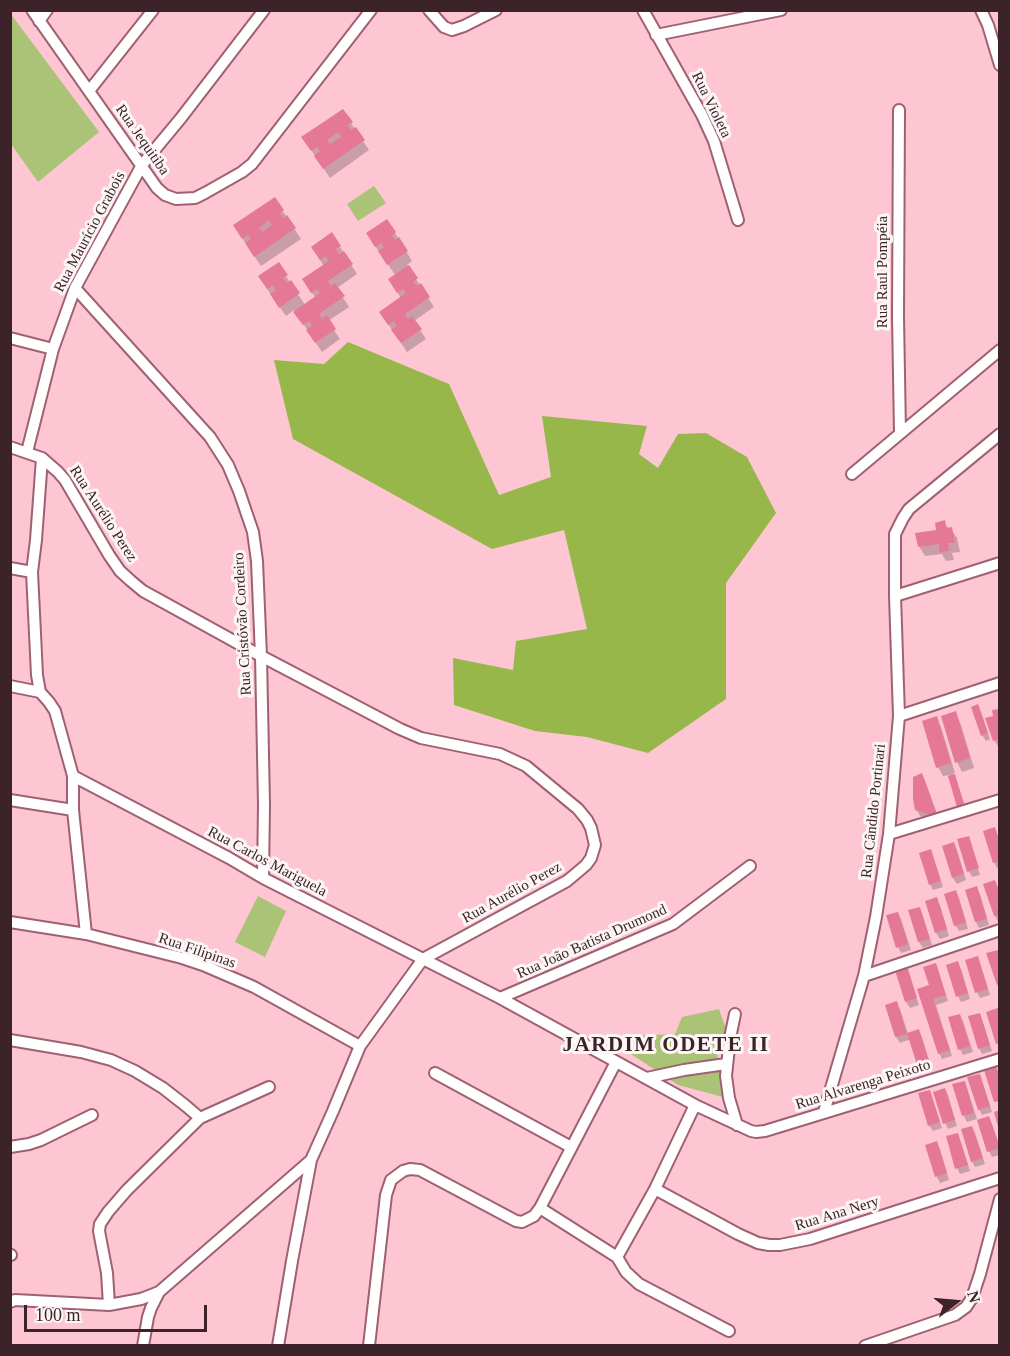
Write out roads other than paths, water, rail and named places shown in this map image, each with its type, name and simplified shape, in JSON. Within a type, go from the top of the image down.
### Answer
[{"type":"street","name":"Rua Jequitiba","points":[[32,10],[157,188],[165,195],[176,199],[195,198],[252,164],[371,10]]},
{"type":"street","points":[[39,21],[47,10]]},
{"type":"street","points":[[90,91],[153,10]]},
{"type":"street","name":"Rua Maurício Grabois","points":[[27,452],[53,349],[75,288],[142,165],[264,10]]},
{"type":"street","points":[[429,10],[444,27],[452,30],[496,10]]},
{"type":"street","name":"Rua Violeta","points":[[643,10],[702,115],[714,141],[738,220]]},
{"type":"street","points":[[656,35],[781,10]]},
{"type":"street","points":[[981,10],[988,25],[999,65]]},
{"type":"street","name":"Rua Raul Pompéia","points":[[899,110],[900,433]]},
{"type":"street","name":"Rua Cristóvão Cordeiro","points":[[75,288],[210,437],[228,465],[253,532],[257,561],[261,656],[263,878]]},
{"type":"street","points":[[10,338],[53,349]]},
{"type":"street","points":[[852,474],[999,350]]},
{"type":"street","name":"Rua Cândido Portinari","points":[[824,1112],[864,975],[889,834],[899,716],[895,534],[909,509],[999,434]]},
{"type":"street","points":[[10,447],[42,458],[32,572],[37,675],[40,692]]},
{"type":"street","name":"Rua Aurélio Perez","points":[[10,1302],[15,1300],[109,1305],[159,1292],[311,1160],[360,1046],[423,959],[567,881],[591,858],[594,845],[591,828],[578,809],[516,760],[500,754],[421,738],[400,729],[143,591],[120,571],[65,480],[42,458]]},
{"type":"street","points":[[895,596],[999,563]]},
{"type":"street","points":[[10,568],[32,572]]},
{"type":"street","points":[[899,716],[999,683]]},
{"type":"street","points":[[10,686],[40,692],[55,711],[73,776],[73,810],[86,934]]},
{"type":"street","name":"Rua Carlos Mariguela","points":[[73,776],[230,858],[263,878],[500,998],[695,1105],[736,1125]]},
{"type":"street","points":[[10,800],[73,810]]},
{"type":"street","points":[[889,834],[999,800]]},
{"type":"street","name":"Rua João Batista Drumond","points":[[500,998],[673,924],[750,866]]},
{"type":"street","name":"Rua Filipinas","points":[[10,922],[86,934],[203,965],[254,987],[360,1046]]},
{"type":"street","points":[[864,975],[999,930]]},
{"type":"street","points":[[735,1014],[726,1064],[726,1082],[736,1125]]},
{"type":"street","points":[[10,1040],[81,1052],[111,1060],[163,1088],[200,1118]]},
{"type":"street","name":"Rua Alvarenga Peixoto","points":[[736,1125],[760,1132],[999,1059]]},
{"type":"street","points":[[369,1346],[386,1195],[391,1180],[403,1171],[420,1170],[516,1221],[522,1222],[534,1216],[616,1062]]},
{"type":"street","points":[[647,1078],[726,1064]]},
{"type":"street","points":[[435,1073],[571,1148]]},
{"type":"street","points":[[109,1305],[107,1274],[99,1231],[100,1224],[108,1212],[127,1190],[200,1118],[269,1087]]},
{"type":"street","points":[[617,1257],[655,1189],[695,1105]]},
{"type":"street","points":[[10,1147],[40,1140],[92,1115]]},
{"type":"street","points":[[278,1346],[311,1160]]},
{"type":"street","name":"Rua Ana Nery","points":[[655,1189],[758,1243],[780,1245],[810,1239],[999,1178]]},
{"type":"street","points":[[865,1346],[955,1315],[966,1306],[972,1298],[980,1274],[999,1199]]},
{"type":"street","points":[[540,1208],[617,1257],[626,1272],[639,1284],[729,1331]]},
{"type":"street","points":[[143,1346],[148,1317],[159,1292]]},
{"type":"district","name":"JARDIM ODETE II","points":[[666,1046]]}]
